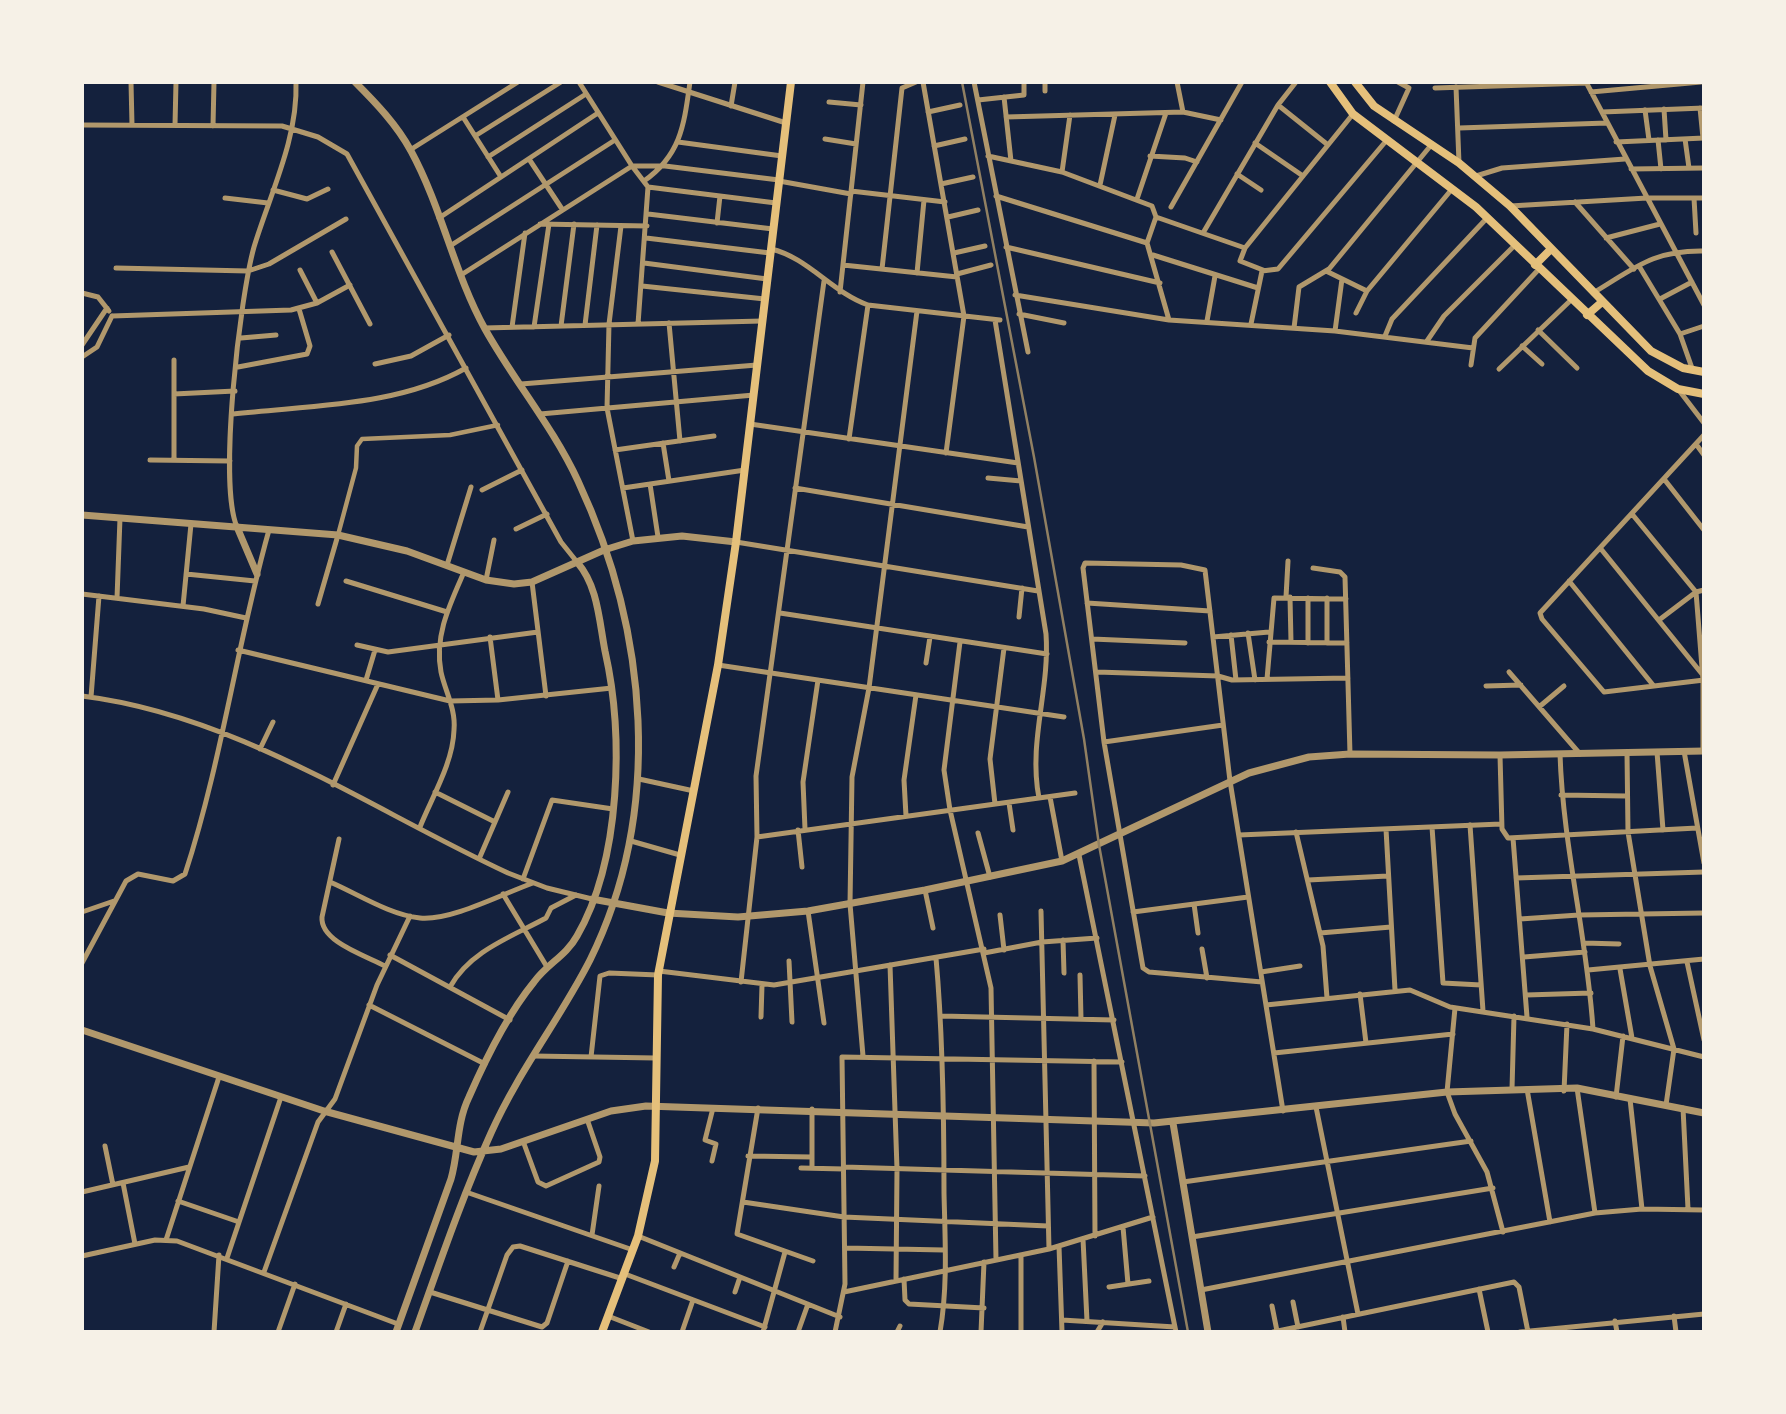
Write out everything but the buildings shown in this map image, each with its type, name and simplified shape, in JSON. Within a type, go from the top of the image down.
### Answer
[{"type":"main road","points":[[602,1332],[638,1236],[655,1161],[658,1106],[658,973],[719,665],[791,82]]},
{"type":"main road","points":[[1331,82],[1353,114],[1487,218],[1648,371],[1678,389],[1704,394]]},
{"type":"main road","points":[[1355,82],[1374,106],[1459,163],[1510,206],[1651,351],[1693,370],[1704,372]]},
{"type":"main road","points":[[1537,267],[1552,249]]},
{"type":"main road","points":[[1587,315],[1602,302]]},
{"type":"street","points":[[131,82],[132,125]]},
{"type":"street","points":[[175,125],[176,82]]},
{"type":"street","points":[[213,126],[214,82]]},
{"type":"street","points":[[256,578],[230,506],[233,414],[248,271],[292,127],[296,82]]},
{"type":"street","points":[[355,82],[376,103],[410,150],[484,328],[540,414],[578,481],[604,550],[631,664],[638,718],[639,779],[631,841],[613,904],[581,977],[491,1132],[415,1332]]},
{"type":"street","points":[[410,150],[518,82]]},
{"type":"street","points":[[475,136],[561,82]]},
{"type":"street","points":[[579,82],[648,187],[649,214],[638,324]]},
{"type":"street","points":[[658,82],[786,123]]},
{"type":"street","points":[[644,181],[665,166],[678,142],[690,82]]},
{"type":"street","points":[[731,106],[735,82]]},
{"type":"street","points":[[840,292],[863,82]]},
{"type":"street","points":[[882,269],[902,88],[916,82]]},
{"type":"street","points":[[923,82],[964,316],[946,453]]},
{"type":"street","points":[[974,82],[1028,352]]},
{"type":"street","points":[[978,100],[1025,94],[1024,82]]},
{"type":"street","points":[[1045,82],[1045,91]]},
{"type":"street","points":[[1177,82],[1183,113]]},
{"type":"street","points":[[1171,207],[1242,82]]},
{"type":"street","points":[[1203,233],[1278,105],[1296,82]]},
{"type":"street","points":[[1394,121],[1409,89],[1398,82]]},
{"type":"street","points":[[1591,92],[1701,82]]},
{"type":"street","points":[[1435,88],[1586,83],[1704,305]]},
{"type":"street","points":[[1456,87],[1459,163]]},
{"type":"street","points":[[488,157],[586,94]]},
{"type":"street","points":[[1004,97],[1011,161]]},
{"type":"street","points":[[829,102],[861,105]]},
{"type":"street","points":[[928,112],[960,105]]},
{"type":"street","points":[[1278,105],[1328,145]]},
{"type":"street","points":[[1602,112],[1702,108],[1703,138],[1616,142]]},
{"type":"street","points":[[1664,109],[1666,140]]},
{"type":"street","points":[[1645,110],[1649,140]]},
{"type":"street","points":[[439,218],[598,113]]},
{"type":"street","points":[[1006,117],[1199,113],[1221,120]]},
{"type":"street","points":[[1137,200],[1166,114]]},
{"type":"street","points":[[1353,114],[1245,248],[1240,261],[1263,270],[1278,269],[1386,141]]},
{"type":"street","points":[[1062,172],[1069,115]]},
{"type":"street","points":[[1100,185],[1115,115]]},
{"type":"street","points":[[463,117],[501,177]]},
{"type":"street","points":[[1459,128],[1607,122]]},
{"type":"street","points":[[82,125],[292,127],[334,145],[352,160],[565,548],[593,584],[612,688],[616,735],[613,809],[606,853],[592,899],[578,934],[568,950],[533,983],[510,1020],[461,1115],[451,1179],[397,1328],[346,1304],[189,1244],[166,1240],[82,1256]]},
{"type":"street","points":[[825,139],[856,144]]},
{"type":"street","points":[[934,146],[965,139]]},
{"type":"street","points":[[1685,139],[1689,168]]},
{"type":"street","points":[[450,246],[615,140]]},
{"type":"street","points":[[1658,140],[1661,169]]},
{"type":"street","points":[[678,142],[782,156]]},
{"type":"street","points":[[1255,143],[1303,176]]},
{"type":"street","points":[[1294,328],[1298,290],[1326,271],[1432,144]]},
{"type":"street","points":[[988,156],[1062,172],[1152,206],[1156,218],[1147,243]]},
{"type":"street","points":[[1150,156],[1185,158],[1197,162]]},
{"type":"street","points":[[529,159],[562,209]]},
{"type":"street","points":[[1475,176],[1502,168],[1625,159]]},
{"type":"street","points":[[461,275],[632,166],[665,166],[945,202]]},
{"type":"street","points":[[1631,169],[1704,168]]},
{"type":"street","points":[[1237,174],[1261,190]]},
{"type":"street","points":[[941,184],[973,177]]},
{"type":"street","points":[[648,187],[776,203]]},
{"type":"street","points":[[273,190],[307,199],[328,189]]},
{"type":"street","points":[[1356,313],[1367,291],[1452,189]]},
{"type":"street","points":[[996,195],[1147,243],[1153,255],[1169,320]]},
{"type":"street","points":[[717,223],[720,196]]},
{"type":"street","points":[[225,198],[268,203]]},
{"type":"street","points":[[1510,206],[1647,198],[1704,198]]},
{"type":"street","points":[[1694,198],[1696,233]]},
{"type":"street","points":[[916,273],[924,200]]},
{"type":"street","points":[[1575,202],[1636,268],[1660,299],[1680,334],[1693,370]]},
{"type":"street","points":[[948,217],[978,210]]},
{"type":"street","points":[[649,214],[773,229]]},
{"type":"street","points":[[1156,218],[1245,248]]},
{"type":"street","points":[[1385,336],[1392,319],[1487,218]]},
{"type":"street","points":[[116,268],[248,271],[269,264],[346,219]]},
{"type":"street","points":[[540,224],[647,226]]},
{"type":"street","points":[[534,327],[549,224]]},
{"type":"street","points":[[1606,238],[1660,224]]},
{"type":"street","points":[[562,326],[574,225]]},
{"type":"street","points":[[585,325],[597,225]]},
{"type":"street","points":[[621,226],[609,324],[607,408],[633,541]]},
{"type":"street","points":[[512,327],[525,233]]},
{"type":"street","points":[[646,238],[771,251],[787,255],[840,292],[868,305],[997,320],[1047,654],[1034,758],[1039,798]]},
{"type":"street","points":[[1427,341],[1444,316],[1515,245]]},
{"type":"street","points":[[954,253],[985,246]]},
{"type":"street","points":[[1006,247],[1160,283]]},
{"type":"street","points":[[1593,293],[1674,250],[1704,251]]},
{"type":"street","points":[[332,252],[370,324]]},
{"type":"street","points":[[1153,255],[1258,288]]},
{"type":"street","points":[[644,262],[767,279]]},
{"type":"street","points":[[843,265],[957,275],[991,265]]},
{"type":"street","points":[[1471,365],[1473,348],[1479,333],[1537,267]]},
{"type":"street","points":[[300,270],[317,303]]},
{"type":"street","points":[[1251,324],[1263,270]]},
{"type":"street","points":[[1326,271],[1367,291]]},
{"type":"street","points":[[1207,321],[1215,276]]},
{"type":"street","points":[[1335,331],[1342,279]]},
{"type":"street","points":[[741,982],[757,837],[756,776],[824,281]]},
{"type":"street","points":[[1660,299],[1692,282]]},
{"type":"street","points":[[112,316],[243,314],[299,309],[317,303],[350,285]]},
{"type":"street","points":[[642,286],[765,299]]},
{"type":"street","points":[[82,293],[98,298],[112,316]]},
{"type":"street","points":[[1015,295],[1169,320],[1335,331],[1473,348]]},
{"type":"street","points":[[1499,369],[1571,300]]},
{"type":"street","points":[[849,439],[868,305]]},
{"type":"street","points":[[82,345],[107,309]]},
{"type":"street","points":[[237,367],[307,354],[310,346],[299,309]]},
{"type":"street","points":[[863,1056],[850,904],[852,777],[869,688],[917,311]]},
{"type":"street","points":[[1019,314],[1063,323]]},
{"type":"street","points":[[82,357],[97,347],[112,316]]},
{"type":"street","points":[[484,328],[762,321]]},
{"type":"street","points":[[669,323],[680,441]]},
{"type":"street","points":[[1680,334],[1704,326]]},
{"type":"street","points":[[1538,330],[1577,368]]},
{"type":"street","points":[[241,338],[276,335]]},
{"type":"street","points":[[376,364],[411,356],[449,335]]},
{"type":"street","points":[[1521,346],[1542,364]]},
{"type":"street","points":[[174,360],[174,460]]},
{"type":"street","points":[[521,384],[757,365]]},
{"type":"street","points":[[233,414],[398,394],[435,383],[466,368]]},
{"type":"street","points":[[1678,389],[1704,423]]},
{"type":"street","points":[[174,394],[235,391]]},
{"type":"street","points":[[540,414],[754,395]]},
{"type":"street","points":[[750,424],[1018,463]]},
{"type":"street","points":[[318,604],[358,462],[357,446],[362,439],[450,435],[498,425]]},
{"type":"street","points":[[1703,678],[1601,691],[1542,619],[1543,607],[1601,549],[1704,435]]},
{"type":"street","points":[[615,450],[713,436]]},
{"type":"street","points":[[663,443],[669,481]]},
{"type":"street","points":[[1696,444],[1704,455]]},
{"type":"street","points":[[150,460],[230,461]]},
{"type":"street","points":[[482,490],[522,470]]},
{"type":"street","points":[[622,488],[745,470]]},
{"type":"street","points":[[988,478],[1021,481]]},
{"type":"street","points":[[1664,479],[1704,530]]},
{"type":"street","points":[[650,484],[657,537]]},
{"type":"street","points":[[447,565],[471,487]]},
{"type":"street","points":[[795,488],[1028,527]]},
{"type":"street","points":[[516,529],[547,514]]},
{"type":"street","points":[[82,696],[158,711],[222,732],[533,883],[613,904],[668,913],[750,917],[808,911],[1062,861],[1230,781],[1289,761],[1350,754],[1500,755],[1703,751],[1702,633],[1696,592],[1632,514]]},
{"type":"street","points":[[82,515],[338,534],[388,546],[486,580],[532,582],[604,550],[633,541],[657,537],[696,537],[1038,591]]},
{"type":"street","points":[[117,598],[120,518]]},
{"type":"street","points":[[183,606],[191,524]]},
{"type":"street","points":[[82,963],[114,901],[131,876],[146,875],[173,881],[183,877],[222,732],[246,618],[269,530]]},
{"type":"street","points":[[486,580],[494,540]]},
{"type":"street","points":[[1601,549],[1703,678]]},
{"type":"street","points":[[1287,561],[1291,642]]},
{"type":"street","points":[[1262,982],[1145,971],[1104,742],[1083,568],[1089,562],[1199,566],[1206,573],[1230,781],[1283,1111]]},
{"type":"street","points":[[1313,568],[1343,575],[1350,754]]},
{"type":"street","points":[[420,827],[453,743],[455,729],[441,672],[440,644],[447,612],[464,572]]},
{"type":"street","points":[[186,574],[256,578]]},
{"type":"street","points":[[346,581],[447,612]]},
{"type":"street","points":[[1569,581],[1653,685]]},
{"type":"street","points":[[532,582],[547,696]]},
{"type":"street","points":[[1019,617],[1022,588]]},
{"type":"street","points":[[1659,620],[1696,592],[1704,590]]},
{"type":"street","points":[[82,594],[183,606],[246,618]]},
{"type":"street","points":[[91,697],[99,596]]},
{"type":"street","points":[[1268,679],[1272,600],[1288,597],[1346,599]]},
{"type":"street","points":[[1308,598],[1308,643]]},
{"type":"street","points":[[1327,598],[1327,643]]},
{"type":"street","points":[[1087,603],[1210,611]]},
{"type":"street","points":[[780,613],[1047,654]]},
{"type":"street","points":[[357,645],[375,650],[395,651],[538,632]]},
{"type":"street","points":[[1213,637],[1269,632]]},
{"type":"street","points":[[1248,634],[1255,680]]},
{"type":"street","points":[[1231,635],[1236,680]]},
{"type":"street","points":[[491,637],[498,701]]},
{"type":"street","points":[[926,663],[930,637]]},
{"type":"street","points":[[1093,639],[1185,643]]},
{"type":"street","points":[[960,642],[944,770],[950,810],[984,951],[992,1016],[996,1260]]},
{"type":"street","points":[[1269,642],[1347,643]]},
{"type":"street","points":[[995,804],[990,759],[1004,648]]},
{"type":"street","points":[[239,650],[450,701],[498,701],[612,688]]},
{"type":"street","points":[[366,680],[375,650]]},
{"type":"street","points":[[719,665],[1064,717]]},
{"type":"street","points":[[1097,672],[1217,676],[1236,680],[1348,678]]},
{"type":"street","points":[[1509,672],[1580,754]]},
{"type":"street","points":[[805,829],[803,782],[818,680]]},
{"type":"street","points":[[333,785],[378,684]]},
{"type":"street","points":[[1486,686],[1521,685]]},
{"type":"street","points":[[1539,707],[1564,686]]},
{"type":"street","points":[[906,816],[905,768],[916,695]]},
{"type":"street","points":[[260,749],[272,722]]},
{"type":"street","points":[[1104,742],[1223,725]]},
{"type":"street","points":[[1684,751],[1704,863]]},
{"type":"street","points":[[1627,752],[1628,832],[1650,966],[1674,1049],[1666,1105]]},
{"type":"street","points":[[1657,752],[1663,830]]},
{"type":"street","points":[[1560,754],[1565,835],[1588,970],[1593,1029]]},
{"type":"street","points":[[1500,755],[1504,836],[1513,838],[1697,828]]},
{"type":"street","points":[[639,779],[694,791]]},
{"type":"street","points":[[435,792],[495,822]]},
{"type":"street","points":[[479,859],[508,792]]},
{"type":"street","points":[[757,837],[1076,793]]},
{"type":"street","points":[[1561,795],[1626,796]]},
{"type":"street","points":[[1050,797],[1062,861]]},
{"type":"street","points":[[523,879],[552,800],[613,809]]},
{"type":"street","points":[[1009,803],[1013,830]]},
{"type":"street","points":[[1239,835],[1502,824]]},
{"type":"street","points":[[1470,825],[1483,1012]]},
{"type":"street","points":[[1432,827],[1443,983],[1481,985]]},
{"type":"street","points":[[1386,829],[1395,990]]},
{"type":"street","points":[[798,830],[802,867]]},
{"type":"street","points":[[1296,832],[1320,933],[1327,998]]},
{"type":"street","points":[[978,833],[990,877]]},
{"type":"street","points":[[1513,838],[1527,1017]]},
{"type":"street","points":[[339,839],[322,923],[326,933],[385,967]]},
{"type":"street","points":[[631,841],[680,855]]},
{"type":"street","points":[[1062,1320],[1175,1329],[1079,855]]},
{"type":"street","points":[[1516,877],[1704,872]]},
{"type":"street","points":[[1308,880],[1388,876]]},
{"type":"street","points":[[330,882],[410,916],[445,915],[533,883]]},
{"type":"street","points":[[925,890],[933,929]]},
{"type":"street","points":[[503,894],[547,967]]},
{"type":"street","points":[[450,987],[467,963],[548,918],[551,908],[576,895]]},
{"type":"street","points":[[1133,912],[1248,897]]},
{"type":"street","points":[[82,912],[114,901]]},
{"type":"street","points":[[1194,904],[1198,933]]},
{"type":"street","points":[[808,911],[820,977],[824,1023]]},
{"type":"street","points":[[1041,911],[1041,1018],[1049,1249]]},
{"type":"street","points":[[1520,919],[1704,913]]},
{"type":"street","points":[[1000,915],[1004,950]]},
{"type":"street","points":[[264,1272],[324,1111],[338,1093],[369,1004],[410,916]]},
{"type":"street","points":[[1320,933],[1391,927]]},
{"type":"street","points":[[591,1057],[600,976],[609,973],[658,973],[762,985],[1004,950],[1042,942],[1097,938]]},
{"type":"street","points":[[1063,940],[1063,973]]},
{"type":"street","points":[[1584,943],[1619,944]]},
{"type":"street","points":[[1202,949],[1207,978]]},
{"type":"street","points":[[1524,957],[1585,951]]},
{"type":"street","points":[[390,955],[510,1020]]},
{"type":"street","points":[[936,958],[942,1016],[944,1116],[944,1306],[940,1332]]},
{"type":"street","points":[[1588,970],[1704,959]]},
{"type":"street","points":[[789,961],[792,1022]]},
{"type":"street","points":[[1687,962],[1704,1040]]},
{"type":"street","points":[[890,965],[897,1169],[896,1281]]},
{"type":"street","points":[[1261,972],[1300,966]]},
{"type":"street","points":[[1620,969],[1632,1038]]},
{"type":"street","points":[[1080,975],[1081,1019]]},
{"type":"street","points":[[761,1017],[762,985]]},
{"type":"street","points":[[1266,1005],[1395,990],[1417,992],[1455,1008],[1593,1029],[1704,1057]]},
{"type":"street","points":[[1526,995],[1591,993]]},
{"type":"street","points":[[1360,994],[1366,1043]]},
{"type":"street","points":[[369,1004],[485,1064]]},
{"type":"street","points":[[1455,1008],[1447,1092],[1493,1188],[1503,1232]]},
{"type":"street","points":[[942,1016],[1114,1020]]},
{"type":"street","points":[[1512,1089],[1514,1016]]},
{"type":"street","points":[[1564,1091],[1567,1024]]},
{"type":"street","points":[[82,1030],[324,1111],[457,1149],[484,1152],[523,1142],[622,1108],[658,1106],[1173,1123],[1447,1092],[1512,1089],[1564,1091],[1577,1088],[1704,1113]]},
{"type":"street","points":[[1274,1053],[1453,1034]]},
{"type":"street","points":[[1616,1097],[1623,1035]]},
{"type":"street","points":[[533,1056],[656,1058]]},
{"type":"street","points":[[835,1332],[844,1292],[845,1248],[841,1059],[845,1056],[863,1056],[1122,1062]]},
{"type":"street","points":[[1094,1061],[1095,1236]]},
{"type":"street","points":[[166,1240],[219,1077]]},
{"type":"street","points":[[1577,1088],[1595,1213]]},
{"type":"street","points":[[1527,1089],[1550,1222]]},
{"type":"street","points":[[227,1258],[281,1097]]},
{"type":"street","points":[[1630,1099],[1642,1209]]},
{"type":"street","points":[[712,1161],[716,1144],[705,1140],[713,1107]]},
{"type":"street","points":[[1316,1107],[1358,1314]]},
{"type":"street","points":[[758,1108],[736,1231],[740,1237],[813,1261]]},
{"type":"street","points":[[1683,1108],[1688,1209]]},
{"type":"street","points":[[812,1109],[812,1168]]},
{"type":"street","points":[[523,1142],[538,1182],[546,1186],[599,1162],[600,1157],[587,1119]]},
{"type":"street","points":[[1173,1123],[1208,1332]]},
{"type":"street","points":[[1183,1182],[1471,1141]]},
{"type":"street","points":[[105,1146],[113,1185]]},
{"type":"street","points":[[748,1156],[812,1157]]},
{"type":"street","points":[[82,1192],[189,1167]]},
{"type":"street","points":[[801,1168],[1145,1176]]},
{"type":"street","points":[[123,1182],[135,1244]]},
{"type":"street","points":[[592,1235],[599,1186]]},
{"type":"street","points":[[1192,1237],[1493,1188]]},
{"type":"street","points":[[466,1192],[633,1250]]},
{"type":"street","points":[[178,1201],[239,1222]]},
{"type":"street","points":[[743,1202],[844,1217],[1048,1226]]},
{"type":"street","points":[[1201,1290],[1595,1213],[1642,1209],[1704,1210]]},
{"type":"street","points":[[844,1292],[1049,1249],[1153,1217]]},
{"type":"street","points":[[1123,1227],[1128,1284]]},
{"type":"street","points":[[638,1236],[840,1317]]},
{"type":"street","points":[[1083,1239],[1087,1321]]},
{"type":"street","points":[[480,1332],[506,1255],[513,1247],[520,1246],[624,1277],[693,1300],[764,1329],[785,1252]]},
{"type":"street","points":[[1059,1246],[1062,1332]]},
{"type":"street","points":[[845,1248],[944,1250]]},
{"type":"street","points":[[674,1268],[680,1253]]},
{"type":"street","points":[[214,1332],[219,1255]]},
{"type":"street","points":[[1021,1255],[1021,1332]]},
{"type":"street","points":[[430,1292],[537,1327],[544,1326],[568,1261]]},
{"type":"street","points":[[981,1332],[984,1262]]},
{"type":"street","points":[[735,1292],[740,1277]]},
{"type":"street","points":[[904,1279],[907,1302],[984,1308]]},
{"type":"street","points":[[1109,1287],[1149,1281]]},
{"type":"street","points":[[1272,1306],[1275,1331],[1510,1282],[1517,1284],[1528,1331]]},
{"type":"street","points":[[278,1332],[295,1284]]},
{"type":"street","points":[[1479,1289],[1488,1332]]},
{"type":"street","points":[[682,1332],[693,1300]]},
{"type":"street","points":[[1293,1302],[1298,1327]]},
{"type":"street","points":[[335,1332],[346,1304]]},
{"type":"street","points":[[798,1332],[808,1304]]},
{"type":"street","points":[[1520,1332],[1704,1314]]},
{"type":"street","points":[[608,1316],[649,1332]]},
{"type":"street","points":[[1674,1316],[1676,1332]]},
{"type":"street","points":[[1343,1317],[1345,1332]]},
{"type":"street","points":[[1615,1321],[1617,1332]]},
{"type":"street","points":[[1097,1332],[1103,1322]]},
{"type":"railway","points":[[962,82],[1034,457],[1084,739],[1099,845],[1188,1332]]}]
